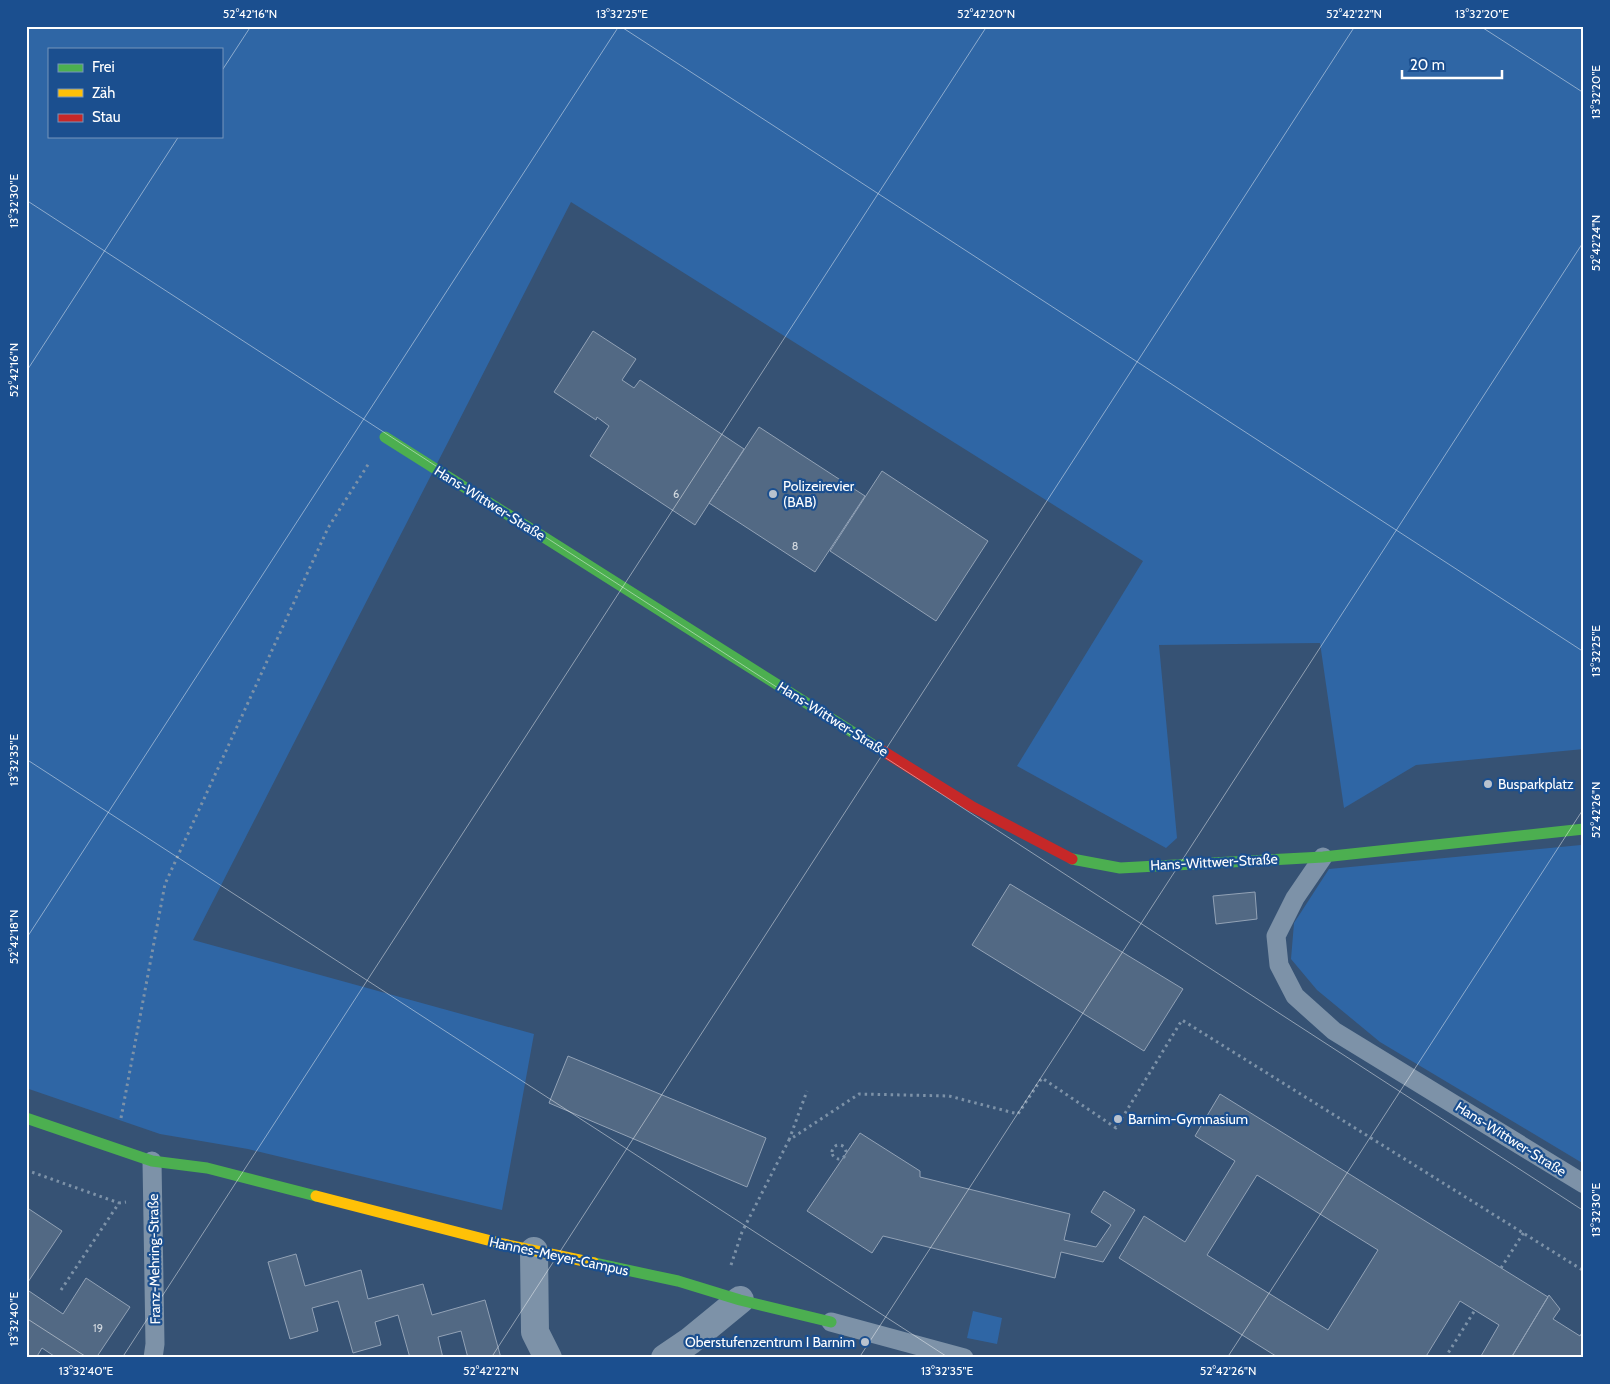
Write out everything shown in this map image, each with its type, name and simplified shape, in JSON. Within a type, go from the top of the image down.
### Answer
[{"type":"street","name":"Hans-Wittwer-Straße","points":[[385,437],[971,806],[1074,860],[1120,868],[1323,857],[1584,829]]},
{"type":"street","name":"Hannes-Meyer-Campus","points":[[26,1118],[152,1161],[207,1168],[534,1251],[678,1281],[731,1298],[831,1322]]},
{"type":"street","points":[[534,1251],[535,1332],[548,1358]]},
{"type":"street","points":[[665,1358],[690,1341],[731,1298]]},
{"type":"lane","name":"Hans-Wittwer-Straße","points":[[1323,857],[1295,898],[1276,936],[1279,965],[1295,996],[1334,1031],[1584,1184]]},
{"type":"lane","name":"Franz-Mehring-Straße","points":[[152,1161],[155,1344],[153,1358]]},
{"type":"lane","name":"Hannes-Meyer-Campus","points":[[831,1322],[964,1358]]},
{"type":"path","points":[[115,1148],[165,884],[328,528],[385,437]]},
{"type":"path","points":[[789,1140],[859,1094],[949,1096],[1018,1114],[1042,1078],[1116,1128],[1182,1020],[1584,1271]]},
{"type":"path","points":[[731,1298],[742,1232],[789,1140],[806,1091]]},
{"type":"path","points":[[838,1144],[843,1145],[846,1149],[846,1155],[837,1159],[832,1154],[833,1148],[838,1144]]},
{"type":"path","points":[[26,1170],[119,1203],[154,1199]]},
{"type":"path","points":[[61,1290],[119,1203]]},
{"type":"path","points":[[1501,1268],[1524,1232]]},
{"type":"path","points":[[1445,1358],[1475,1310]]},
{"type":"shaded area","points":[[26,26],[1584,26],[1584,749],[1416,765],[1344,808],[1320,643],[1159,645],[1177,838],[1166,848],[1017,766],[1143,561],[571,202],[193,940],[534,1034],[502,1210],[248,1149],[160,1134],[26,1088]]},
{"type":"shaded area","points":[[1581,845],[1584,856],[1584,1164],[1380,1042],[1317,990],[1291,959],[1294,923],[1329,869]]},
{"type":"shaded area","points":[[973,1311],[1002,1318],[997,1344],[967,1338]]},
{"type":"building","points":[[593,331],[636,359],[622,380],[634,388],[640,380],[744,449],[695,525],[590,456],[609,426],[597,417],[596,420],[554,392]]},
{"type":"building","points":[[759,427],[865,496],[815,572],[709,503]]},
{"type":"building","points":[[882,471],[988,541],[936,621],[830,551]]},
{"type":"building","points":[[1010,884],[1183,989],[1144,1051],[972,945]]},
{"type":"building","points":[[1255,892],[1257,919],[1216,924],[1213,896]]},
{"type":"building","points":[[568,1056],[766,1138],[747,1187],[549,1103]]},
{"type":"building","points":[[1220,1094],[1548,1297],[1511,1358],[1481,1356],[1499,1325],[1460,1301],[1425,1358],[1279,1358],[1119,1258],[1144,1216],[1185,1242],[1235,1161],[1195,1136]],"holes":[[[1257,1175],[1378,1250],[1328,1330],[1207,1255]]]},
{"type":"building","points":[[860,1133],[920,1171],[920,1177],[1070,1214],[1064,1240],[1096,1247],[1111,1225],[1091,1212],[1104,1191],[1135,1210],[1103,1262],[1061,1252],[1055,1278],[883,1236],[872,1253],[807,1211]]},
{"type":"building","points":[[26,1207],[62,1231],[26,1285]]},
{"type":"building","points":[[296,1254],[305,1286],[361,1270],[368,1299],[423,1284],[432,1315],[485,1300],[501,1358],[468,1358],[461,1331],[438,1337],[443,1358],[410,1358],[398,1315],[375,1322],[381,1345],[353,1353],[338,1301],[312,1308],[318,1331],[290,1339],[268,1262]]},
{"type":"building","points":[[86,1278],[130,1307],[96,1358],[57,1358],[42,1348],[36,1358],[26,1358],[26,1289],[63,1314]]},
{"type":"building","points":[[1549,1295],[1560,1309],[1553,1319],[1580,1336],[1584,1329],[1584,1358],[1511,1358]]},
{"type":"traffic: fast","points":[[385,437],[881,750]]},
{"type":"traffic: fast","points":[[1072,859],[1120,868],[1323,857],[1584,829]]},
{"type":"traffic: fast","points":[[26,1118],[152,1161],[207,1168],[316,1196]]},
{"type":"traffic: fast","points":[[594,1263],[678,1281],[740,1300],[831,1322]]},
{"type":"traffic: slow","points":[[316,1196],[503,1244],[594,1263]]},
{"type":"traffic: jam","points":[[881,750],[971,806],[1072,859]]},
{"type":"place","name":"Polizeirevier (BAB)","points":[[773,494]]},
{"type":"place","name":"Busparkplatz","points":[[1488,784]]},
{"type":"place","name":"Barnim-Gymnasium","points":[[1118,1119]]},
{"type":"place","name":"Oberstufenzentrum I Barnim","points":[[865,1342]]}]
